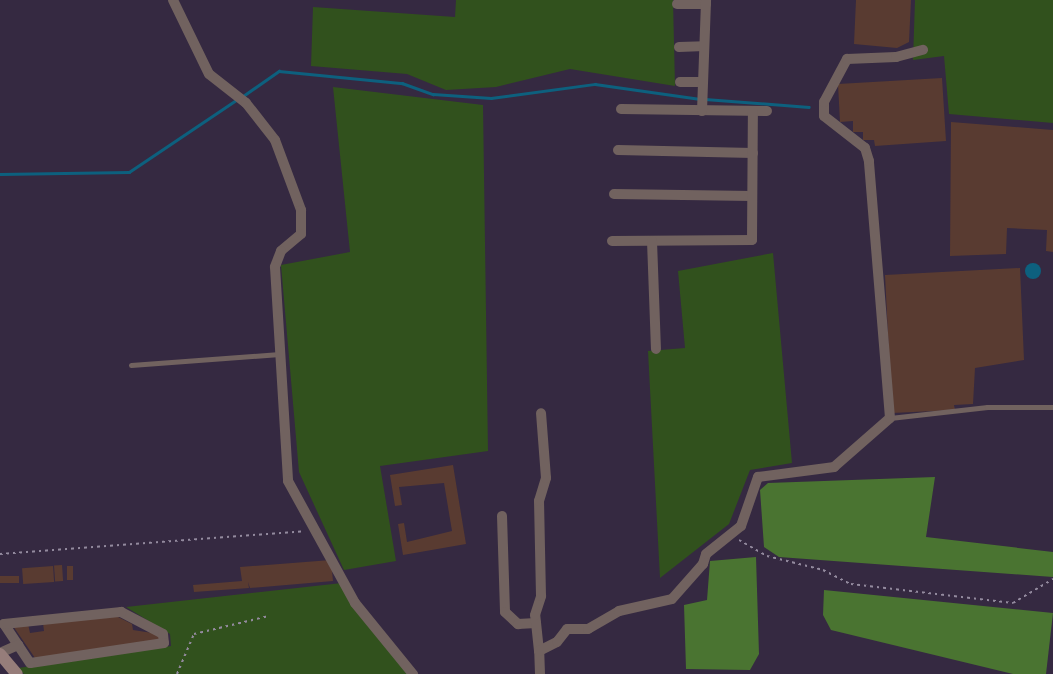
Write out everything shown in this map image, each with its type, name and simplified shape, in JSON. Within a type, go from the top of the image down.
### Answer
[{"type":"street","points":[[173,0],[209,74],[246,103],[275,140],[289,169],[304,225],[296,241],[277,258],[275,267],[288,481],[319,530],[355,603],[413,674]]},
{"type":"street","points":[[677,4],[706,2],[702,111]]},
{"type":"street","points":[[679,47],[704,46]]},
{"type":"street","points":[[539,651],[557,642],[567,629],[594,628],[630,607],[665,604],[703,564],[706,554],[732,537],[741,526],[758,477],[834,467],[890,418],[869,161],[865,148],[824,116],[824,102],[848,59],[896,56],[923,50]]},
{"type":"street","points":[[680,82],[702,82]]},
{"type":"street","points":[[621,109],[767,111]]},
{"type":"street","points":[[612,241],[752,240],[753,111]]},
{"type":"street","points":[[618,150],[752,153]]},
{"type":"street","points":[[614,194],[752,196]]},
{"type":"street","points":[[652,241],[656,349]]},
{"type":"street","points":[[540,674],[536,623],[541,596],[539,501],[546,478],[541,414]]},
{"type":"street","points":[[502,516],[505,612],[518,624],[536,623]]},
{"type":"street","points":[[121,612],[163,634],[164,643],[30,663],[18,645],[4,624],[121,612]]},
{"type":"street","points":[[17,674],[0,654],[18,645]]},
{"type":"lane","points":[[131,365],[281,354]]},
{"type":"lane","points":[[890,418],[988,406],[1053,407]]},
{"type":"path","points":[[0,554],[319,530]]},
{"type":"path","points":[[732,537],[767,556],[823,570],[851,584],[1013,603],[1053,579]]},
{"type":"path","points":[[177,674],[194,634],[269,616]]},
{"type":"green space","points":[[456,0],[673,0],[675,86],[570,69],[496,87],[446,90],[407,74],[311,66],[313,7],[455,17]]},
{"type":"green space","points":[[915,0],[1053,0],[1053,123],[949,114],[944,56],[913,60]]},
{"type":"green space","points":[[333,87],[483,105],[488,451],[380,466],[396,561],[344,570],[299,472],[281,265],[350,252]]},
{"type":"green space","points":[[773,253],[792,463],[750,470],[729,524],[660,578],[648,351],[685,348],[678,271]]},
{"type":"green space","points":[[935,477],[926,537],[1053,552],[1053,577],[779,557],[764,547],[760,490],[768,483]]},
{"type":"green space","points":[[756,557],[759,654],[750,670],[686,669],[684,605],[707,600],[710,561]]},
{"type":"green space","points":[[342,583],[356,611],[409,674],[24,674],[18,668],[171,646],[170,634],[126,607]]},
{"type":"green space","points":[[824,590],[1053,613],[1046,674],[1013,674],[831,630],[823,615]]},
{"type":"water","points":[[1030,263],[1036,263],[1041,268],[1039,277],[1030,279],[1025,274],[1025,268]]},
{"type":"building","points":[[856,0],[911,0],[909,42],[897,48],[854,44]]},
{"type":"building","points":[[942,78],[946,141],[875,146],[874,140],[863,140],[863,132],[853,132],[853,121],[840,122],[838,84]]},
{"type":"building","points":[[951,122],[1053,130],[1053,252],[1046,251],[1047,230],[1007,228],[1006,254],[950,256]]},
{"type":"building","points":[[1020,268],[1024,360],[975,368],[973,404],[954,405],[955,410],[892,413],[885,275]]},
{"type":"building","points":[[453,465],[466,544],[403,555],[398,524],[404,523],[407,542],[452,531],[444,483],[399,487],[402,505],[395,506],[390,475]]},
{"type":"building","points":[[331,560],[333,581],[250,588],[248,582],[249,588],[194,592],[193,585],[242,581],[240,567]]},
{"type":"building","points":[[62,565],[63,581],[55,582],[54,566]]},
{"type":"building","points":[[53,566],[54,582],[23,584],[22,568]]},
{"type":"building","points":[[67,566],[73,566],[73,580],[67,580]]},
{"type":"building","points":[[0,576],[19,576],[19,583],[0,583]]},
{"type":"building","points":[[114,615],[132,624],[133,630],[159,634],[160,640],[35,658],[13,626],[28,624],[30,633],[44,631],[43,623]]},
{"type":"waterway","points":[[243,96],[279,71],[402,83],[433,94],[491,98],[595,84],[700,99]]},
{"type":"waterway","points":[[705,99],[809,107]]},
{"type":"waterway","points":[[0,174],[129,172],[236,100]]}]
